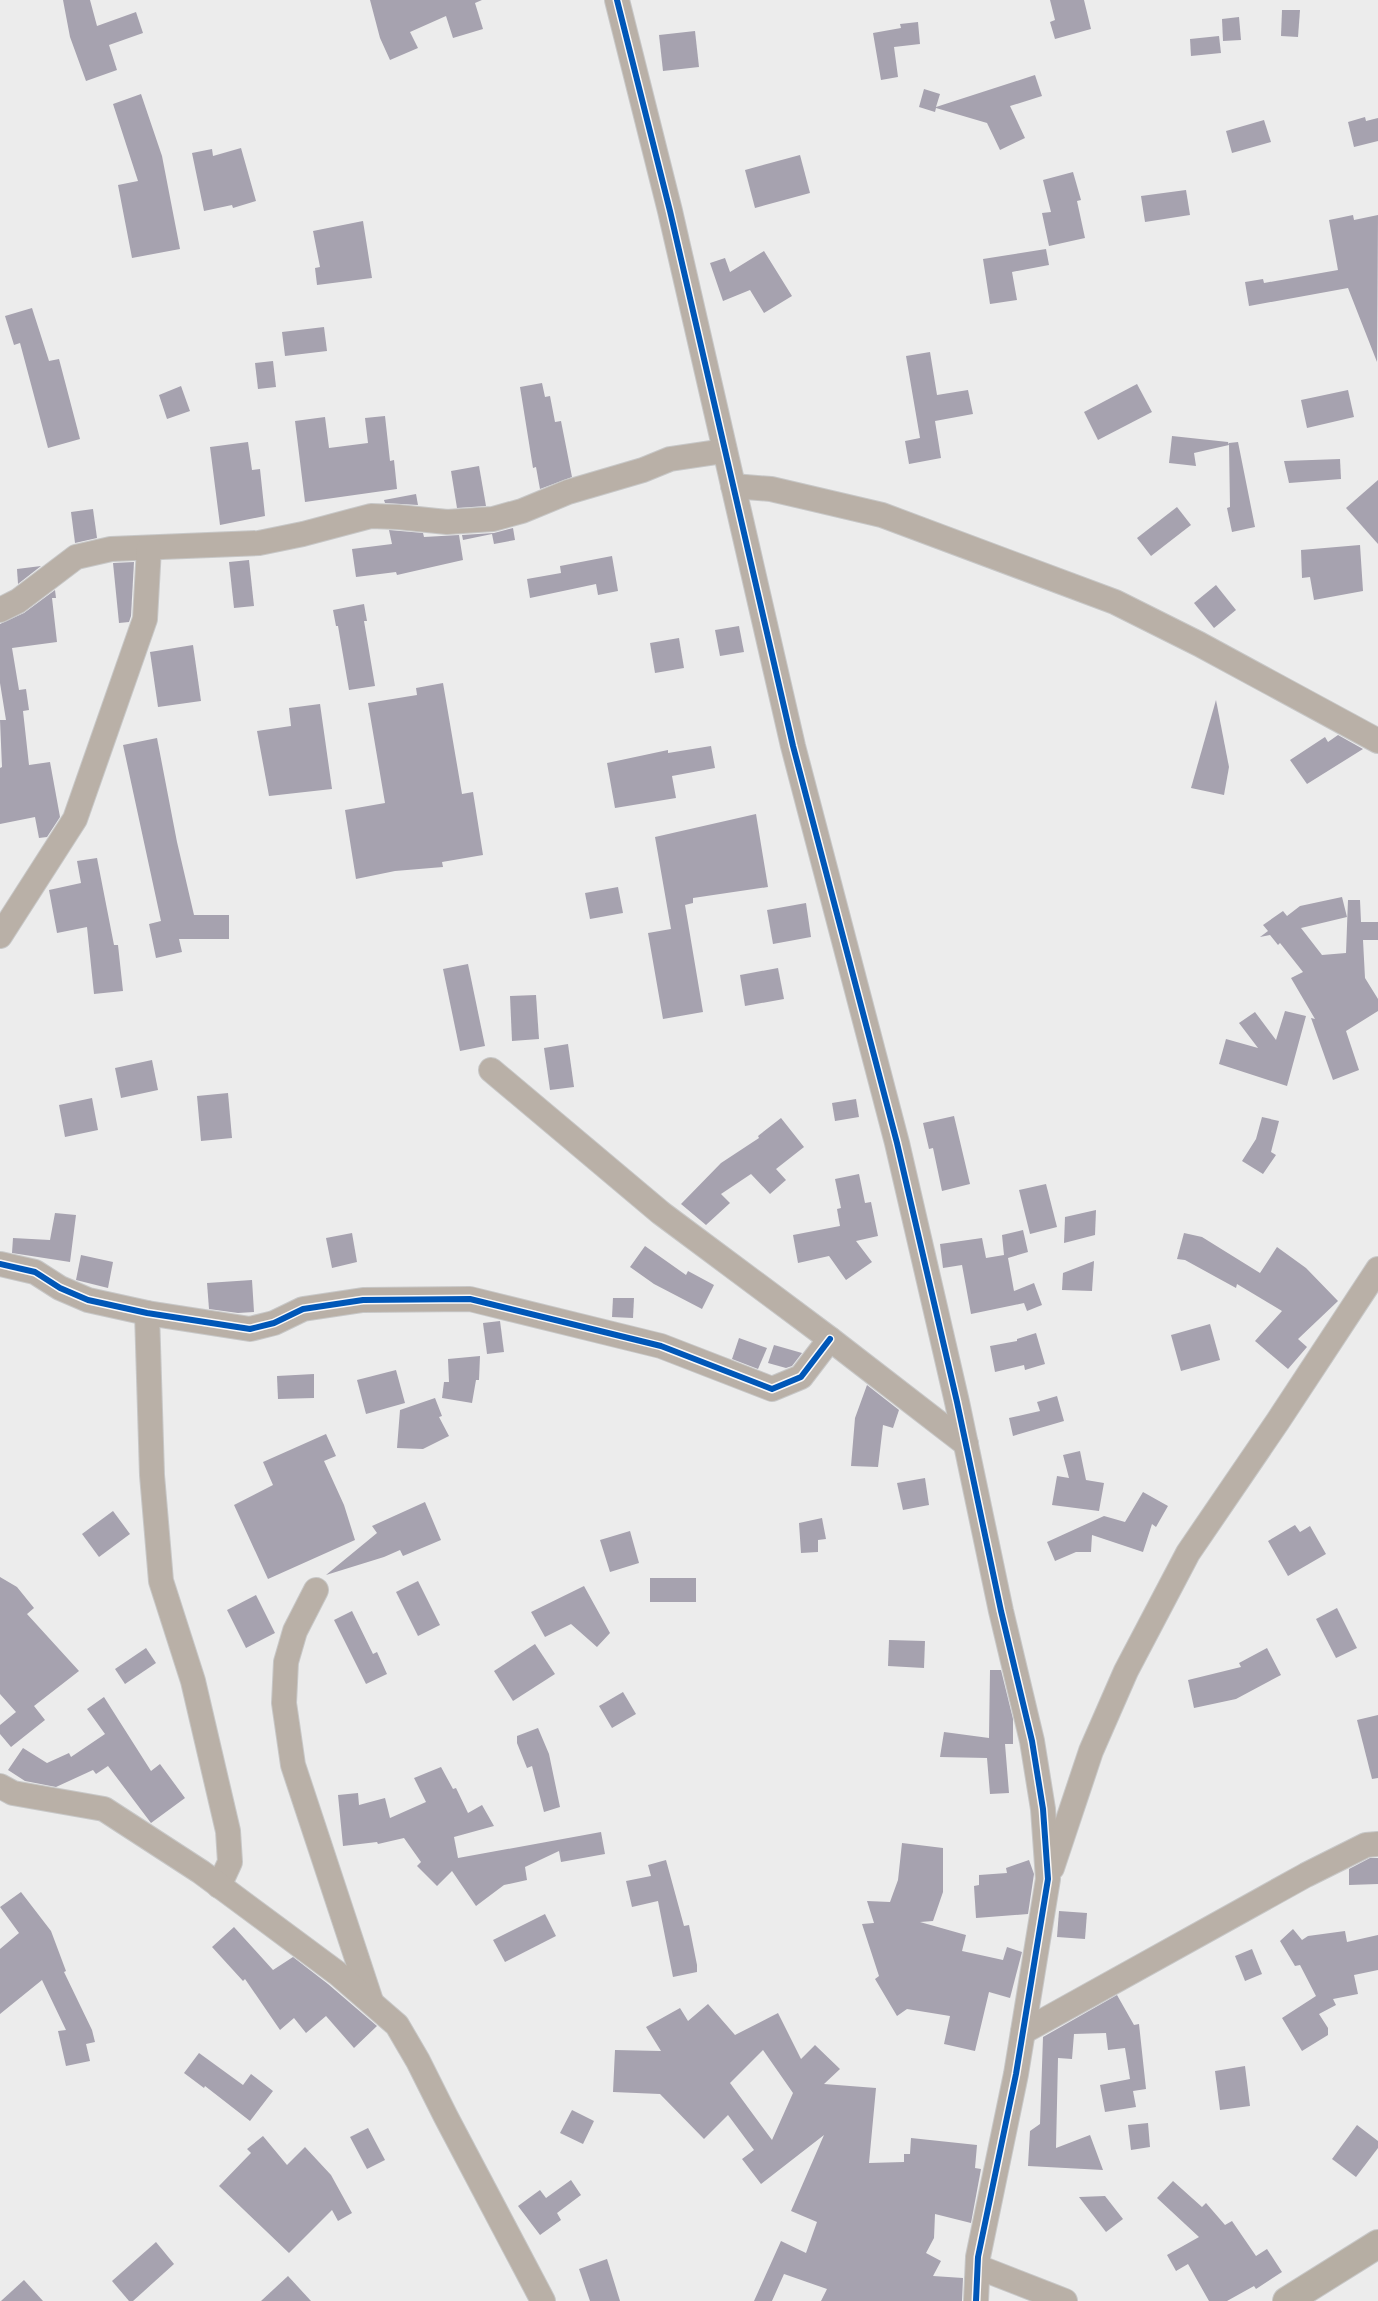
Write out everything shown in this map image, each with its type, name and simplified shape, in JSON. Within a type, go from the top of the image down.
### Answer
[{"type":"street","points":[[617,0],[670,211],[732,486],[796,755],[897,1143],[966,1444],[1001,1611],[1032,1741],[1044,1809],[1048,1879]]},
{"type":"street","points":[[0,610],[18,601],[76,557],[111,550],[259,542],[303,534],[371,516],[398,516],[447,522],[493,520],[522,511],[568,492],[643,470],[670,459],[724,451]]},
{"type":"street","points":[[732,486],[771,489],[882,515],[1115,602],[1199,644],[1378,741]]},
{"type":"street","points":[[0,936],[75,819],[145,619],[149,548]]},
{"type":"street","points":[[490,1070],[661,1213],[830,1339],[966,1444]]},
{"type":"street","points":[[0,1264],[35,1272],[60,1288],[88,1300],[148,1313],[250,1329],[274,1324],[302,1309],[363,1300],[470,1299],[661,1346],[772,1390],[801,1377],[830,1339]]},
{"type":"street","points":[[976,2301],[978,2267],[1023,2032],[1048,1879],[1091,1751],[1126,1671],[1188,1554],[1278,1422],[1378,1269]]},
{"type":"street","points":[[148,1313],[152,1475],[161,1581],[193,1681],[228,1831],[230,1862],[219,1886]]},
{"type":"street","points":[[316,1590],[295,1631],[286,1662],[284,1703],[292,1765],[371,2002]]},
{"type":"street","points":[[0,1786],[13,1792],[104,1809],[201,1872],[371,2002],[397,2025],[418,2061],[543,2301]]},
{"type":"street","points":[[1023,2032],[1306,1875],[1366,1846],[1378,1844]]},
{"type":"street","points":[[1287,2301],[1378,2244]]},
{"type":"street","points":[[978,2267],[1065,2301]]},
{"type":"building","points":[[63,0],[90,0],[97,26],[136,12],[143,33],[109,45],[117,70],[86,81],[70,37]]},
{"type":"building","points":[[370,0],[482,0],[475,3],[483,29],[453,38],[446,16],[410,32],[418,48],[390,60],[380,38]]},
{"type":"building","points":[[1050,0],[1084,0],[1091,29],[1055,39],[1050,22],[1055,20]]},
{"type":"building","points":[[1282,10],[1300,10],[1298,37],[1281,36]]},
{"type":"building","points":[[1239,17],[1241,40],[1223,41],[1222,19]]},
{"type":"building","points":[[918,22],[920,44],[894,47],[898,77],[881,80],[873,33],[901,28],[900,24]]},
{"type":"building","points":[[695,31],[699,67],[663,71],[659,35]]},
{"type":"building","points":[[1219,36],[1221,53],[1191,56],[1190,39]]},
{"type":"building","points":[[1035,75],[1042,96],[1010,106],[1025,138],[1000,150],[987,123],[936,108],[935,112],[919,107],[924,89],[940,94],[936,107]]},
{"type":"building","points":[[141,94],[162,156],[180,249],[132,258],[118,185],[138,181],[113,104]]},
{"type":"building","points":[[1365,117],[1366,121],[1378,118],[1378,141],[1354,147],[1348,122]]},
{"type":"building","points":[[1264,120],[1271,142],[1232,153],[1226,131]]},
{"type":"building","points":[[241,148],[256,201],[233,208],[232,205],[204,211],[192,153],[212,149],[213,156]]},
{"type":"building","points":[[800,155],[810,193],[755,208],[745,170]]},
{"type":"building","points":[[1073,172],[1081,200],[1077,201],[1085,238],[1049,246],[1042,213],[1051,212],[1043,180]]},
{"type":"building","points":[[1186,190],[1190,215],[1145,222],[1141,196]]},
{"type":"building","points":[[1353,215],[1354,220],[1378,215],[1377,362],[1348,288],[1249,306],[1245,282],[1263,279],[1264,283],[1338,270],[1329,220]]},
{"type":"building","points":[[363,221],[372,278],[317,285],[315,268],[320,267],[313,231]]},
{"type":"building","points":[[1046,249],[1049,265],[1012,272],[1017,300],[990,304],[983,259]]},
{"type":"building","points":[[764,251],[792,296],[764,313],[750,290],[723,301],[710,263],[725,258],[730,272]]},
{"type":"building","points":[[32,308],[49,361],[59,359],[80,439],[48,448],[20,343],[14,345],[5,316]]},
{"type":"building","points":[[324,327],[327,351],[285,356],[282,332]]},
{"type":"building","points":[[930,352],[937,395],[968,390],[973,414],[935,421],[941,458],[909,464],[905,441],[920,438],[906,356]]},
{"type":"building","points":[[273,361],[276,387],[258,389],[255,363]]},
{"type":"building","points":[[542,383],[545,397],[550,396],[555,422],[561,421],[572,477],[540,489],[536,467],[533,468],[520,387]]},
{"type":"building","points":[[1137,384],[1152,412],[1098,440],[1084,412]]},
{"type":"building","points":[[181,386],[190,411],[167,419],[159,395]]},
{"type":"building","points":[[1348,390],[1354,417],[1307,428],[1301,400]]},
{"type":"building","points":[[385,416],[390,461],[394,460],[397,489],[305,502],[295,421],[325,417],[329,448],[368,443],[365,418]]},
{"type":"building","points":[[1172,436],[1228,442],[1229,445],[1194,453],[1196,466],[1169,463]]},
{"type":"building","points":[[248,442],[252,470],[260,469],[265,516],[220,525],[210,447]]},
{"type":"building","points":[[1238,442],[1255,527],[1232,532],[1227,508],[1230,507],[1229,443]]},
{"type":"building","points":[[1340,459],[1341,479],[1289,483],[1284,461]]},
{"type":"building","points":[[479,466],[486,506],[457,508],[451,471]]},
{"type":"building","points":[[1378,480],[1378,544],[1346,508]]},
{"type":"building","points":[[416,494],[418,505],[385,503],[384,500]]},
{"type":"building","points":[[1177,507],[1191,525],[1151,556],[1137,538]]},
{"type":"building","points":[[93,509],[97,538],[75,543],[71,512]]},
{"type":"building","points":[[513,528],[515,540],[494,544],[492,534],[463,540],[462,535],[494,533]]},
{"type":"building","points":[[389,530],[423,533],[424,537],[459,535],[463,560],[397,575],[396,572],[356,577],[352,549],[392,544]]},
{"type":"building","points":[[1360,545],[1363,591],[1314,600],[1310,577],[1302,578],[1301,550]]},
{"type":"building","points":[[612,556],[618,591],[598,595],[596,584],[530,598],[527,579],[561,573],[560,566]]},
{"type":"building","points":[[249,560],[254,606],[234,608],[229,562]]},
{"type":"building","points":[[134,562],[131,616],[129,622],[119,623],[113,563]]},
{"type":"building","points":[[41,566],[18,584],[17,569]]},
{"type":"building","points":[[1216,585],[1236,610],[1214,628],[1194,603]]},
{"type":"building","points":[[55,590],[56,598],[52,598],[57,642],[12,648],[19,690],[26,689],[29,710],[23,711],[29,765],[50,762],[60,817],[47,837],[39,838],[35,817],[0,824],[0,768],[2,767],[0,720],[6,720],[0,683],[0,624],[24,613]]},
{"type":"building","points":[[364,604],[367,621],[364,621],[375,686],[349,690],[338,626],[336,626],[333,610]]},
{"type":"building","points":[[739,626],[744,652],[720,656],[715,630]]},
{"type":"building","points":[[679,638],[684,668],[655,673],[650,643]]},
{"type":"building","points":[[193,645],[201,701],[158,707],[150,652]]},
{"type":"building","points":[[443,683],[462,794],[473,792],[483,855],[442,862],[443,867],[395,871],[356,879],[345,810],[385,803],[368,703],[417,695],[416,688]]},
{"type":"building","points":[[1216,700],[1229,767],[1224,795],[1191,788]]},
{"type":"building","points":[[320,704],[332,789],[269,796],[257,731],[291,726],[289,708]]},
{"type":"building","points":[[1338,735],[1363,749],[1307,784],[1290,760],[1325,737],[1328,742]]},
{"type":"building","points":[[157,738],[177,842],[194,915],[229,915],[229,939],[179,939],[182,952],[156,958],[149,924],[161,921],[123,745]]},
{"type":"building","points":[[711,746],[715,768],[672,776],[676,798],[615,808],[607,763],[668,750],[668,753]]},
{"type":"building","points":[[756,814],[768,887],[693,898],[693,903],[685,905],[703,1012],[663,1019],[648,933],[671,929],[655,837]]},
{"type":"building","points":[[97,858],[114,945],[118,945],[123,991],[94,994],[87,927],[57,933],[49,890],[81,883],[77,861]]},
{"type":"building","points":[[618,887],[623,913],[590,919],[585,893]]},
{"type":"building","points":[[1342,897],[1347,917],[1301,928],[1322,955],[1346,953],[1348,900],[1360,900],[1361,922],[1378,922],[1378,940],[1363,940],[1365,978],[1378,999],[1378,1011],[1346,1031],[1359,1070],[1333,1080],[1311,1018],[1315,1019],[1291,978],[1303,972],[1280,943],[1278,945],[1270,935],[1260,937],[1268,931],[1263,925],[1283,911],[1287,916],[1300,906]]},
{"type":"building","points":[[806,903],[811,937],[773,944],[767,910]]},
{"type":"building","points":[[468,964],[485,1046],[460,1051],[443,969]]},
{"type":"building","points":[[778,968],[784,999],[745,1006],[740,975]]},
{"type":"building","points":[[536,995],[539,1039],[512,1041],[510,996]]},
{"type":"building","points":[[1285,1011],[1306,1016],[1287,1086],[1219,1064],[1226,1039],[1258,1048],[1239,1023],[1255,1012],[1276,1040]]},
{"type":"building","points":[[568,1044],[574,1087],[550,1090],[544,1048]]},
{"type":"building","points":[[152,1060],[158,1090],[121,1098],[115,1068]]},
{"type":"building","points":[[228,1093],[232,1138],[201,1141],[197,1096]]},
{"type":"building","points":[[92,1098],[98,1130],[65,1137],[59,1105]]},
{"type":"building","points":[[856,1099],[859,1117],[835,1121],[832,1103]]},
{"type":"building","points":[[954,1116],[970,1184],[942,1191],[933,1148],[929,1149],[923,1123]]},
{"type":"building","points":[[1262,1117],[1279,1121],[1271,1152],[1276,1155],[1263,1174],[1242,1161],[1256,1139]]},
{"type":"building","points":[[781,1118],[804,1147],[776,1169],[786,1180],[770,1194],[751,1174],[721,1194],[730,1203],[706,1225],[681,1204],[721,1163],[759,1138],[758,1136]]},
{"type":"building","points":[[859,1174],[865,1203],[871,1202],[878,1236],[856,1241],[872,1262],[846,1280],[829,1256],[798,1263],[793,1235],[840,1226],[837,1209],[841,1208],[835,1179]]},
{"type":"building","points":[[1046,1184],[1057,1227],[1030,1234],[1019,1190]]},
{"type":"building","points":[[1096,1210],[1095,1235],[1064,1243],[1065,1217]]},
{"type":"building","points":[[55,1213],[76,1215],[70,1262],[12,1253],[13,1238],[50,1240]]},
{"type":"building","points":[[1023,1230],[1028,1252],[1008,1258],[1014,1291],[1034,1283],[1042,1305],[1027,1311],[1024,1303],[971,1314],[962,1265],[943,1268],[940,1244],[982,1238],[986,1258],[1004,1255],[1002,1235]]},
{"type":"building","points":[[352,1233],[357,1262],[332,1268],[326,1238]]},
{"type":"building","points":[[1184,1233],[1202,1237],[1260,1273],[1277,1247],[1306,1268],[1338,1301],[1298,1339],[1307,1347],[1288,1369],[1255,1341],[1282,1311],[1237,1284],[1236,1288],[1185,1260],[1177,1259]]},
{"type":"building","points":[[645,1246],[686,1275],[688,1271],[714,1285],[702,1309],[654,1284],[630,1267]]},
{"type":"building","points":[[81,1255],[113,1262],[108,1288],[76,1280]]},
{"type":"building","points":[[1094,1261],[1092,1291],[1062,1290],[1063,1273]]},
{"type":"building","points":[[252,1280],[254,1312],[238,1313],[209,1309],[207,1283]]},
{"type":"building","points":[[613,1298],[634,1298],[633,1318],[612,1317]]},
{"type":"building","points":[[500,1321],[504,1352],[487,1354],[483,1323]]},
{"type":"building","points":[[1210,1324],[1220,1360],[1181,1371],[1171,1335]]},
{"type":"building","points":[[1036,1333],[1045,1364],[1025,1370],[1024,1365],[995,1372],[990,1346],[1017,1341],[1017,1339]]},
{"type":"building","points":[[739,1338],[767,1348],[758,1369],[732,1359]]},
{"type":"building","points":[[774,1345],[802,1353],[792,1366],[786,1368],[768,1363]]},
{"type":"building","points":[[480,1356],[479,1380],[476,1380],[472,1403],[442,1398],[444,1382],[449,1382],[448,1359]]},
{"type":"building","points":[[396,1370],[405,1403],[366,1414],[357,1380]]},
{"type":"building","points":[[314,1374],[314,1398],[278,1399],[277,1376]]},
{"type":"building","points":[[867,1385],[899,1410],[893,1428],[883,1425],[878,1467],[851,1466],[855,1418]]},
{"type":"building","points":[[1057,1396],[1064,1421],[1013,1436],[1009,1418],[1040,1411],[1037,1402]]},
{"type":"building","points":[[435,1398],[442,1416],[439,1417],[449,1436],[423,1449],[397,1448],[400,1410]]},
{"type":"building","points":[[326,1434],[336,1456],[324,1461],[344,1505],[355,1540],[268,1579],[234,1505],[273,1485],[263,1462]]},
{"type":"building","points":[[1080,1451],[1086,1480],[1104,1483],[1099,1511],[1052,1505],[1057,1476],[1069,1478],[1063,1455]]},
{"type":"building","points":[[925,1478],[929,1505],[903,1510],[897,1483]]},
{"type":"building","points":[[1143,1492],[1168,1506],[1156,1527],[1152,1524],[1143,1552],[1092,1535],[1091,1552],[1076,1552],[1055,1561],[1047,1542],[1104,1516],[1125,1522]]},
{"type":"building","points":[[425,1502],[441,1540],[403,1556],[400,1550],[384,1557],[326,1575],[377,1533],[372,1526]]},
{"type":"building","points":[[113,1511],[130,1534],[99,1557],[82,1534]]},
{"type":"building","points":[[822,1518],[826,1539],[818,1540],[818,1552],[801,1553],[799,1523]]},
{"type":"building","points":[[1295,1525],[1300,1532],[1310,1526],[1326,1554],[1288,1576],[1268,1541]]},
{"type":"building","points":[[630,1531],[639,1563],[610,1572],[600,1540]]},
{"type":"building","points":[[0,1577],[17,1587],[34,1608],[27,1614],[79,1671],[34,1706],[45,1720],[11,1747],[0,1734],[0,1725],[16,1712],[0,1694]]},
{"type":"building","points":[[650,1578],[696,1578],[696,1602],[650,1602]]},
{"type":"building","points":[[418,1581],[440,1625],[418,1636],[396,1592]]},
{"type":"building","points":[[584,1586],[610,1633],[597,1647],[571,1624],[545,1637],[531,1612]]},
{"type":"building","points":[[256,1595],[275,1633],[246,1648],[227,1610]]},
{"type":"building","points":[[1337,1608],[1357,1648],[1336,1658],[1316,1619]]},
{"type":"building","points":[[352,1611],[373,1654],[377,1652],[387,1674],[366,1684],[334,1620]]},
{"type":"building","points":[[889,1640],[925,1641],[924,1668],[888,1666]]},
{"type":"building","points":[[535,1644],[555,1674],[513,1701],[494,1671]]},
{"type":"building","points":[[146,1648],[156,1663],[125,1684],[115,1669]]},
{"type":"building","points":[[1267,1648],[1281,1675],[1236,1699],[1194,1708],[1188,1680],[1241,1667],[1239,1663]]},
{"type":"building","points":[[990,1670],[1001,1670],[1013,1719],[1013,1744],[1005,1744],[1009,1793],[990,1794],[987,1758],[940,1757],[944,1732],[989,1738]]},
{"type":"building","points":[[623,1692],[636,1714],[612,1728],[599,1706]]},
{"type":"building","points":[[104,1697],[151,1771],[160,1764],[185,1798],[151,1823],[108,1766],[96,1774],[93,1770],[56,1787],[25,1781],[8,1770],[23,1748],[47,1763],[69,1753],[71,1757],[105,1734],[87,1709]]},
{"type":"building","points":[[1378,1715],[1378,1778],[1372,1779],[1357,1720]]},
{"type":"building","points":[[538,1728],[549,1754],[560,1807],[544,1812],[532,1766],[527,1768],[517,1743],[517,1736]]},
{"type":"building","points":[[441,1767],[453,1789],[456,1788],[468,1813],[482,1805],[494,1826],[454,1837],[458,1858],[601,1832],[605,1854],[561,1862],[559,1851],[525,1867],[527,1880],[504,1885],[476,1906],[452,1871],[437,1886],[417,1866],[421,1862],[404,1838],[378,1844],[377,1842],[343,1846],[338,1795],[358,1793],[359,1805],[385,1798],[390,1818],[426,1802],[414,1778]]},
{"type":"building","points":[[902,1843],[943,1848],[943,1892],[933,1921],[920,1922],[966,1935],[962,1951],[1003,1960],[1007,1947],[1022,1952],[1010,1998],[989,1992],[975,2051],[944,2044],[950,2016],[907,2009],[897,2016],[875,1979],[879,1976],[862,1924],[874,1923],[867,1901],[890,1902],[898,1880]]},
{"type":"building","points":[[1370,1858],[1378,1858],[1378,1884],[1349,1885],[1349,1869]]},
{"type":"building","points":[[666,1860],[684,1926],[689,1925],[697,1965],[697,1972],[673,1977],[658,1901],[632,1907],[626,1881],[651,1876],[648,1865]]},
{"type":"building","points":[[1029,1860],[1034,1874],[1028,1914],[976,1918],[974,1886],[979,1885],[979,1875],[1007,1873],[1006,1868]]},
{"type":"building","points":[[21,1892],[51,1931],[66,1971],[64,1972],[92,2030],[95,2042],[86,2044],[90,2061],[66,2066],[58,2031],[66,2030],[42,1980],[0,2014],[0,1949],[19,1933],[0,1907]]},
{"type":"building","points":[[1059,1911],[1087,1913],[1085,1939],[1057,1937]]},
{"type":"building","points":[[545,1914],[556,1936],[505,1962],[493,1940]]},
{"type":"building","points":[[234,1927],[273,1970],[293,1957],[377,2026],[354,2048],[326,2016],[306,2033],[294,2018],[280,2030],[245,1979],[243,1981],[212,1947]]},
{"type":"building","points":[[1293,1929],[1302,1940],[1308,1936],[1345,1931],[1347,1942],[1378,1935],[1378,1970],[1354,1975],[1358,1994],[1333,1999],[1336,2005],[1319,2014],[1328,2028],[1328,2035],[1302,2051],[1282,2018],[1316,1996],[1300,1965],[1295,1966],[1280,1941]]},
{"type":"building","points":[[1252,1949],[1262,1974],[1245,1981],[1235,1956]]},
{"type":"building","points":[[1117,1995],[1134,2025],[1139,2024],[1146,2089],[1133,2091],[1136,2107],[1105,2112],[1100,2085],[1130,2079],[1125,2048],[1108,2050],[1106,2033],[1074,2034],[1072,2059],[1058,2058],[1056,2148],[1090,2135],[1103,2170],[1028,2166],[1030,2131],[1040,2124],[1043,2037]]},
{"type":"building","points":[[708,2004],[735,2035],[778,2013],[801,2059],[815,2045],[840,2069],[824,2084],[876,2088],[869,2163],[904,2162],[904,2154],[910,2154],[911,2138],[977,2145],[975,2168],[981,2169],[971,2223],[935,2214],[934,2238],[926,2253],[941,2261],[933,2276],[963,2278],[962,2301],[821,2301],[827,2289],[784,2274],[772,2301],[754,2301],[781,2241],[806,2253],[817,2222],[791,2211],[824,2135],[761,2184],[742,2159],[754,2150],[728,2115],[704,2139],[660,2094],[613,2092],[615,2050],[661,2051],[646,2027],[680,2008],[688,2021]],"holes":[[[763,2050],[793,2093],[772,2140],[730,2083]]]},
{"type":"building","points":[[199,2053],[243,2085],[251,2074],[273,2091],[250,2121],[205,2086],[204,2088],[184,2073]]},
{"type":"building","points":[[1245,2066],[1250,2106],[1220,2110],[1215,2071]]},
{"type":"building","points":[[572,2110],[594,2121],[583,2144],[560,2133]]},
{"type":"building","points":[[1148,2123],[1150,2147],[1131,2150],[1128,2125]]},
{"type":"building","points":[[1357,2125],[1378,2141],[1378,2148],[1356,2177],[1332,2159]]},
{"type":"building","points":[[368,2128],[385,2160],[367,2169],[350,2137]]},
{"type":"building","points":[[263,2136],[287,2165],[305,2147],[331,2175],[352,2213],[338,2221],[332,2210],[289,2253],[219,2186],[251,2153],[247,2149]]},
{"type":"building","points":[[571,2180],[581,2195],[557,2213],[561,2220],[540,2235],[518,2206],[540,2190],[546,2198]]},
{"type":"building","points":[[1173,2181],[1202,2207],[1206,2203],[1225,2225],[1232,2221],[1256,2256],[1267,2249],[1282,2272],[1256,2289],[1254,2286],[1227,2301],[1209,2301],[1188,2264],[1176,2271],[1167,2255],[1199,2237],[1157,2198]]},
{"type":"building","points":[[1105,2196],[1123,2219],[1106,2232],[1079,2197]]},
{"type":"building","points":[[156,2242],[174,2264],[133,2301],[129,2301],[112,2281]]},
{"type":"building","points":[[607,2259],[620,2301],[590,2301],[579,2269]]},
{"type":"building","points":[[288,2276],[311,2301],[261,2301]]},
{"type":"building","points":[[24,2280],[43,2301],[1,2301]]},
{"type":"cycle path","points":[[617,0],[670,211],[793,746],[897,1143],[957,1402],[1001,1611],[1032,1741],[1043,1809],[1048,1879],[1016,2074],[978,2257],[976,2301]]},
{"type":"cycle path","points":[[0,1264],[35,1272],[60,1288],[88,1300],[147,1313],[250,1329],[274,1323],[303,1309],[363,1300],[470,1299],[661,1346],[772,1389],[801,1377],[830,1339]]}]
